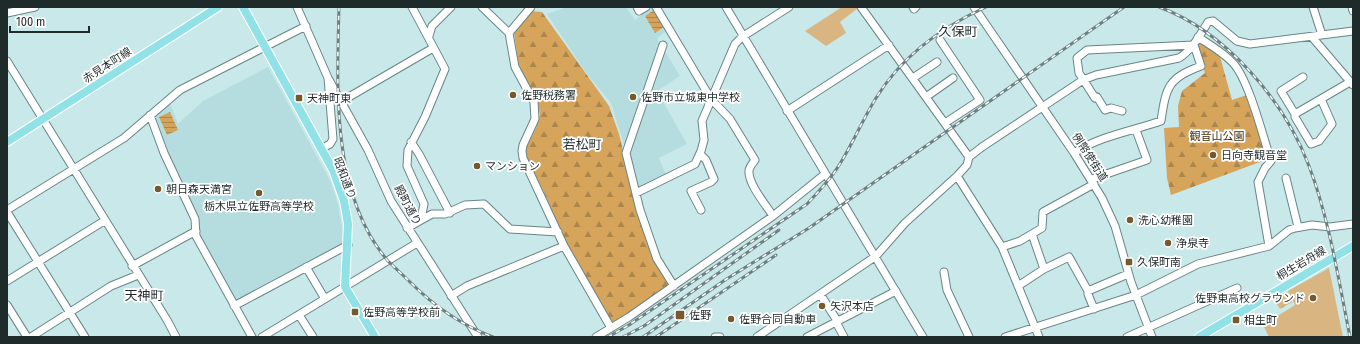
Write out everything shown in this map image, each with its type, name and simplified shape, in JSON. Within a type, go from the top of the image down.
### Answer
[{"type":"main road","name":"赤見本町線","points":[[7,142],[218,7]]},
{"type":"main road","points":[[243,7],[322,149]]},
{"type":"main road","name":"昭和通り","points":[[322,149],[333,170],[344,201],[348,224],[345,286]]},
{"type":"main road","name":"桐生岩舟線","points":[[1199,337],[1353,246]]},
{"type":"main road","points":[[345,286],[375,337]]},
{"type":"street","points":[[7,13],[35,7]]},
{"type":"street","name":"昭和通り","points":[[297,7],[328,78],[333,139],[330,144],[322,149]]},
{"type":"street","points":[[412,7],[429,36],[433,48],[445,69],[425,117],[408,150],[407,166],[423,201],[421,219]]},
{"type":"street","points":[[429,36],[432,26],[451,7]]},
{"type":"street","points":[[482,7],[509,33],[515,67],[534,102],[536,109],[535,119],[523,145],[522,151],[524,158],[564,246],[611,328]]},
{"type":"street","points":[[509,33],[531,7]]},
{"type":"street","points":[[637,7],[640,11],[646,7]]},
{"type":"street","points":[[656,7],[677,45],[711,99],[730,119],[755,160],[750,168],[749,176],[756,191],[773,216]]},
{"type":"street","points":[[726,7],[742,37],[876,256],[923,337]]},
{"type":"street","points":[[636,193],[667,177],[691,167],[700,154],[704,140],[702,120],[735,44],[742,37],[789,7]]},
{"type":"street","points":[[861,7],[969,157]]},
{"type":"street","points":[[913,7],[914,9],[916,7]]},
{"type":"street","name":"例幣使街道","points":[[974,7],[1093,181],[1115,226],[1128,274],[1152,337]]},
{"type":"street","points":[[1313,7],[1322,35]]},
{"type":"street","points":[[1352,7],[1353,11]]},
{"type":"street","points":[[758,337],[876,256],[910,217],[957,176],[966,165],[969,157],[982,146],[1083,80],[1096,75],[1179,58],[1186,54],[1194,45],[1208,22],[1212,21],[1243,44],[1353,31]]},
{"type":"street","points":[[85,337],[7,211],[124,138],[180,90],[306,26]]},
{"type":"street","points":[[1295,114],[1352,84],[1312,37]]},
{"type":"street","points":[[1198,38],[1224,53],[1238,69],[1243,78],[1261,128],[1271,161],[1265,168],[1258,182],[1269,246]]},
{"type":"street","points":[[940,40],[980,100],[945,124]]},
{"type":"street","points":[[663,45],[626,153],[636,193],[657,259],[674,286]]},
{"type":"street","points":[[787,111],[889,45]]},
{"type":"street","points":[[1122,111],[1111,108],[1104,110],[1083,80],[1079,72],[1077,58],[1087,50],[1194,45]]},
{"type":"street","points":[[1074,153],[1086,145],[1100,139],[1136,130],[1161,121],[1167,88],[1186,71],[1201,66],[1194,45]]},
{"type":"street","points":[[342,101],[433,48]]},
{"type":"street","points":[[7,61],[104,221],[167,320],[176,337]]},
{"type":"street","points":[[913,78],[937,62]]},
{"type":"street","points":[[1303,77],[1281,91],[1311,144],[1319,141],[1332,124],[1321,99]]},
{"type":"street","name":"殿町通り","points":[[328,78],[368,150],[391,201],[478,337]]},
{"type":"street","points":[[926,97],[953,78]]},
{"type":"street","points":[[150,115],[164,153],[195,220],[196,231],[201,246],[252,337]]},
{"type":"street","points":[[1002,247],[1042,228],[1043,212],[1093,181],[1147,160],[1136,130]]},
{"type":"street","points":[[411,142],[419,154],[450,213]]},
{"type":"street","points":[[700,154],[706,160],[714,179],[711,182],[691,191],[701,210]]},
{"type":"street","points":[[596,337],[674,286],[773,216],[825,174]]},
{"type":"street","points":[[957,176],[1002,247],[1039,337]]},
{"type":"street","points":[[1286,178],[1298,227]]},
{"type":"street","points":[[407,228],[432,214],[450,213],[465,205],[484,204],[510,229],[558,232]]},
{"type":"street","points":[[7,281],[104,221]]},
{"type":"street","points":[[1005,337],[1136,295],[1198,264],[1269,246],[1289,230],[1298,227],[1312,225],[1330,227],[1353,224]]},
{"type":"street","points":[[132,266],[196,231]]},
{"type":"street","points":[[1032,234],[1044,269]]},
{"type":"street","points":[[262,337],[417,243]]},
{"type":"street","points":[[234,306],[348,245]]},
{"type":"street","points":[[451,296],[467,286],[564,246]]},
{"type":"street","points":[[1018,286],[1044,269],[1069,257],[1088,291],[1094,308]]},
{"type":"street","points":[[306,267],[325,299]]},
{"type":"street","points":[[944,272],[948,290],[969,337]]},
{"type":"street","points":[[1088,291],[1128,274]]},
{"type":"street","points":[[31,337],[111,286],[138,275]]},
{"type":"street","points":[[1127,337],[1237,288]]},
{"type":"street","points":[[808,337],[896,291]]},
{"type":"street","points":[[820,294],[844,337]]},
{"type":"street","points":[[7,305],[27,337]]},
{"type":"street","points":[[299,315],[313,337]]},
{"type":"street","points":[[715,337],[720,337]]},
{"type":"shaded area","name":"佐野市立城東中学校","points":[[567,7],[626,7],[635,20],[652,7],[668,30],[657,38],[680,76],[657,91],[687,144],[659,158],[666,175],[638,190],[611,103],[587,74],[547,14]]},
{"type":"shaded area","points":[[654,10],[664,27],[655,33],[645,16]]},
{"type":"shaded area","name":"栃木県立佐野高等学校","points":[[268,67],[331,182],[338,204],[345,245],[236,304],[198,234],[199,226],[173,169],[155,116],[170,103],[178,124],[203,101]]},
{"type":"shaded area","points":[[170,112],[178,130],[167,135],[159,117]]},
{"type":"green space","points":[[842,7],[858,8],[840,22],[846,33],[826,46],[805,31]]},
{"type":"green space","points":[[530,11],[542,12],[609,106],[619,134],[636,204],[672,285],[613,324],[562,237],[545,194],[528,161],[525,150],[536,128],[540,115],[538,102],[519,67],[514,33]]},
{"type":"green space","name":"観音山公園","points":[[1201,41],[1219,53],[1232,100],[1247,95],[1268,159],[1171,195],[1167,178],[1164,128],[1179,127],[1178,106],[1182,91],[1205,73],[1197,46]]},
{"type":"green space","name":"佐野東高校グラウンド","points":[[1329,268],[1343,337],[1269,337],[1264,327],[1265,324],[1295,305],[1288,291]]},
{"type":"green space","points":[[1287,292],[1292,302],[1280,309],[1274,299]]},
{"type":"railway","points":[[339,7],[338,72],[341,140],[347,173],[356,205],[369,234],[388,261],[438,307],[459,321],[493,337]]},
{"type":"railway","points":[[608,337],[629,325],[807,204],[834,173],[876,98],[898,69],[924,44],[954,24],[986,7]]},
{"type":"railway","points":[[643,337],[725,280],[809,228],[1124,7]]},
{"type":"railway","points":[[1159,7],[1183,18],[1207,33],[1229,50],[1268,93],[1298,141],[1316,186],[1328,228],[1350,337]]},
{"type":"railway","points":[[623,337],[644,326],[779,230]]},
{"type":"railway","points":[[656,337],[776,255]]},
{"type":"place","name":"佐野税務署","points":[[513,95]]},
{"type":"place","name":"佐野市立城東中学校","points":[[633,97]]},
{"type":"place","name":"天神町東","points":[[299,98]]},
{"type":"place","name":"日向寺観音堂","points":[[1213,155]]},
{"type":"place","name":"マンション","points":[[477,166]]},
{"type":"place","name":"朝日森天満宮","points":[[158,189]]},
{"type":"place","name":"栃木県立佐野高等学校","points":[[259,193]]},
{"type":"place","name":"洗心幼稚園","points":[[1130,220]]},
{"type":"place","name":"浄泉寺","points":[[1168,243]]},
{"type":"place","name":"久保町南","points":[[1129,262]]},
{"type":"place","name":"佐野東高校グラウンド","points":[[1313,298]]},
{"type":"place","name":"矢沢本店","points":[[822,306]]},
{"type":"place","name":"佐野高等学校前","points":[[355,312]]},
{"type":"place","name":"佐野","points":[[680,315]]},
{"type":"place","name":"佐野合同自動車","points":[[731,319]]},
{"type":"place","name":"相生町","points":[[1236,320]]},
{"type":"district","name":"久保町","points":[[958,31]]},
{"type":"district","name":"若松町","points":[[582,144]]},
{"type":"district","name":"天神町","points":[[144,295]]}]
